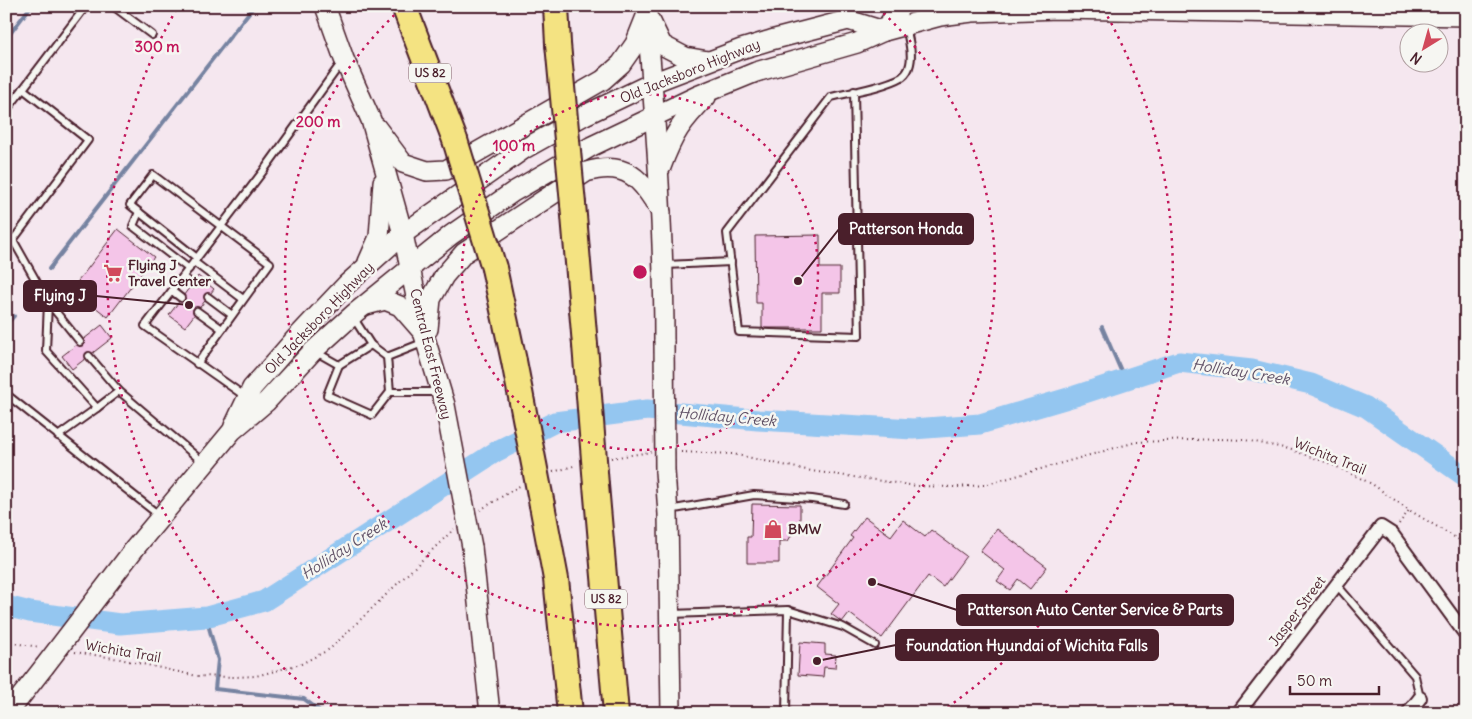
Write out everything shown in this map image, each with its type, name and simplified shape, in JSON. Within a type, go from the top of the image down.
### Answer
[{"type":"highway","name":"US 82","points":[[404,6],[455,140],[494,268],[556,578],[570,713]]},
{"type":"highway","points":[[423,6],[455,140]]},
{"type":"highway","name":"US 82","points":[[556,6],[616,713]]},
{"type":"main road","name":"Central East Freeway","points":[[325,6],[344,59],[371,120],[403,234],[425,337],[443,399],[472,547],[490,713]]},
{"type":"main road","points":[[884,30],[901,6]]},
{"type":"main road","name":"Old Jacksboro Highway","points":[[9,707],[44,667],[135,548],[232,431],[266,402],[313,351],[357,311],[451,235],[513,192],[592,146],[655,115],[756,72],[857,43],[884,30],[966,9],[1466,16]]},
{"type":"main road","points":[[646,10],[662,44],[684,57],[709,62]]},
{"type":"main road","points":[[646,10],[655,115],[664,265],[665,471],[668,510],[671,713]]},
{"type":"main road","points":[[371,120],[403,163],[427,171],[446,170],[603,80],[621,64],[635,44],[646,10]]},
{"type":"main road","name":"Old Jacksboro Highway","points":[[232,431],[252,388],[347,284],[403,234],[524,149],[585,115],[652,83],[771,40],[848,20],[884,30]]},
{"type":"main road","points":[[658,173],[670,141],[686,117],[714,89]]},
{"type":"main road","points":[[366,267],[379,237],[384,168]]},
{"type":"main road","points":[[425,337],[431,299],[444,276],[464,253],[586,172],[600,168],[616,168],[633,175],[649,192],[661,212]]},
{"type":"main road","points":[[357,311],[385,300],[400,306],[425,337]]},
{"type":"street","name":"Jasper Street","points":[[1238,713],[1381,527],[1392,534]]},
{"type":"street","points":[[1392,534],[1466,635]]},
{"type":"street","points":[[1408,713],[1420,698]]},
{"type":"lane","points":[[6,111],[86,6]]},
{"type":"lane","points":[[113,6],[152,35]]},
{"type":"lane","points":[[854,91],[859,336],[739,332],[727,233],[831,97],[904,76],[910,66],[911,57],[906,25]]},
{"type":"lane","points":[[248,398],[145,326],[344,59]]},
{"type":"lane","points":[[13,240],[88,140],[23,89]]},
{"type":"lane","points":[[197,364],[270,263],[153,175],[130,204],[243,299]]},
{"type":"lane","points":[[139,212],[133,226],[189,269]]},
{"type":"lane","points":[[6,234],[13,240],[48,302],[80,342]]},
{"type":"lane","points":[[664,265],[731,262]]},
{"type":"lane","points":[[183,277],[192,284]]},
{"type":"lane","points":[[172,291],[182,298]]},
{"type":"lane","points":[[208,297],[232,315]]},
{"type":"lane","points":[[48,302],[46,351],[97,408]]},
{"type":"lane","points":[[197,311],[222,329]]},
{"type":"lane","points":[[357,311],[371,346],[387,357]]},
{"type":"lane","points":[[387,357],[425,337]]},
{"type":"lane","points":[[371,346],[339,365],[327,395],[372,415],[390,392],[387,357]]},
{"type":"lane","points":[[313,351],[339,365]]},
{"type":"lane","points":[[89,356],[120,391],[204,464]]},
{"type":"lane","points":[[58,436],[120,391]]},
{"type":"lane","points":[[390,392],[443,399]]},
{"type":"lane","points":[[6,394],[161,517]]},
{"type":"lane","points":[[668,510],[754,495],[812,499],[844,504]]},
{"type":"lane","points":[[1336,584],[1415,676],[1420,698]]},
{"type":"lane","points":[[786,713],[788,610]]},
{"type":"lane","points":[[670,614],[788,610],[844,627],[875,645]]},
{"type":"path","name":"Wichita Trail","points":[[1170,440],[1245,440],[1289,449],[1331,464],[1372,484],[1409,510],[1466,544]]},
{"type":"path","points":[[1392,534],[1409,510]]},
{"type":"path","points":[[6,642],[44,647]]},
{"type":"path","name":"Wichita Trail","points":[[72,652],[120,659],[198,676],[236,677]]},
{"type":"building","name":"Flying J Travel Center","points":[[118,229],[154,257],[108,317],[72,289]]},
{"type":"building","points":[[820,235],[820,268],[840,268],[840,293],[822,293],[822,328],[762,328],[762,303],[756,303],[755,236]]},
{"type":"building","points":[[198,276],[214,289],[185,327],[169,315]]},
{"type":"building","points":[[102,325],[112,338],[72,369],[62,356]]},
{"type":"building","name":"BMW","points":[[752,504],[800,505],[800,521],[788,541],[779,541],[779,563],[747,563],[747,537],[751,537]]},
{"type":"building","points":[[865,517],[891,536],[903,520],[925,537],[931,530],[966,556],[943,587],[928,576],[882,638],[849,613],[842,622],[831,614],[839,604],[817,587],[853,538],[850,536]]},
{"type":"building","points":[[997,529],[1047,567],[1030,589],[1018,579],[1010,590],[997,581],[1005,570],[980,551]]},
{"type":"building","points":[[800,642],[825,644],[825,654],[836,655],[835,668],[824,667],[823,677],[798,675]]},
{"type":"waterway","points":[[6,39],[31,6]]},
{"type":"waterway","points":[[49,269],[254,6]]},
{"type":"waterway","points":[[6,325],[14,316]]},
{"type":"waterway","points":[[1102,327],[1125,380]]},
{"type":"waterway","name":"Holliday Creek","points":[[6,606],[30,612],[120,624],[206,617],[264,601],[497,451],[555,422],[647,410],[758,420],[913,429],[980,424],[1075,396],[1179,362],[1252,370],[1311,384],[1366,407],[1466,477]]},
{"type":"waterway","points":[[206,617],[218,660],[215,689],[304,699],[323,713]]},
{"type":"place","name":"Flying J Travel Center","points":[[113,273]]},
{"type":"place","name":"Patterson Honda","points":[[798,281]]},
{"type":"place","name":"Flying J","points":[[189,305]]},
{"type":"place","name":"BMW","points":[[773,529]]},
{"type":"place","name":"Patterson Auto Center Service & Parts","points":[[872,582]]},
{"type":"place","name":"Foundation Hyundai of Wichita Falls","points":[[817,661]]}]
